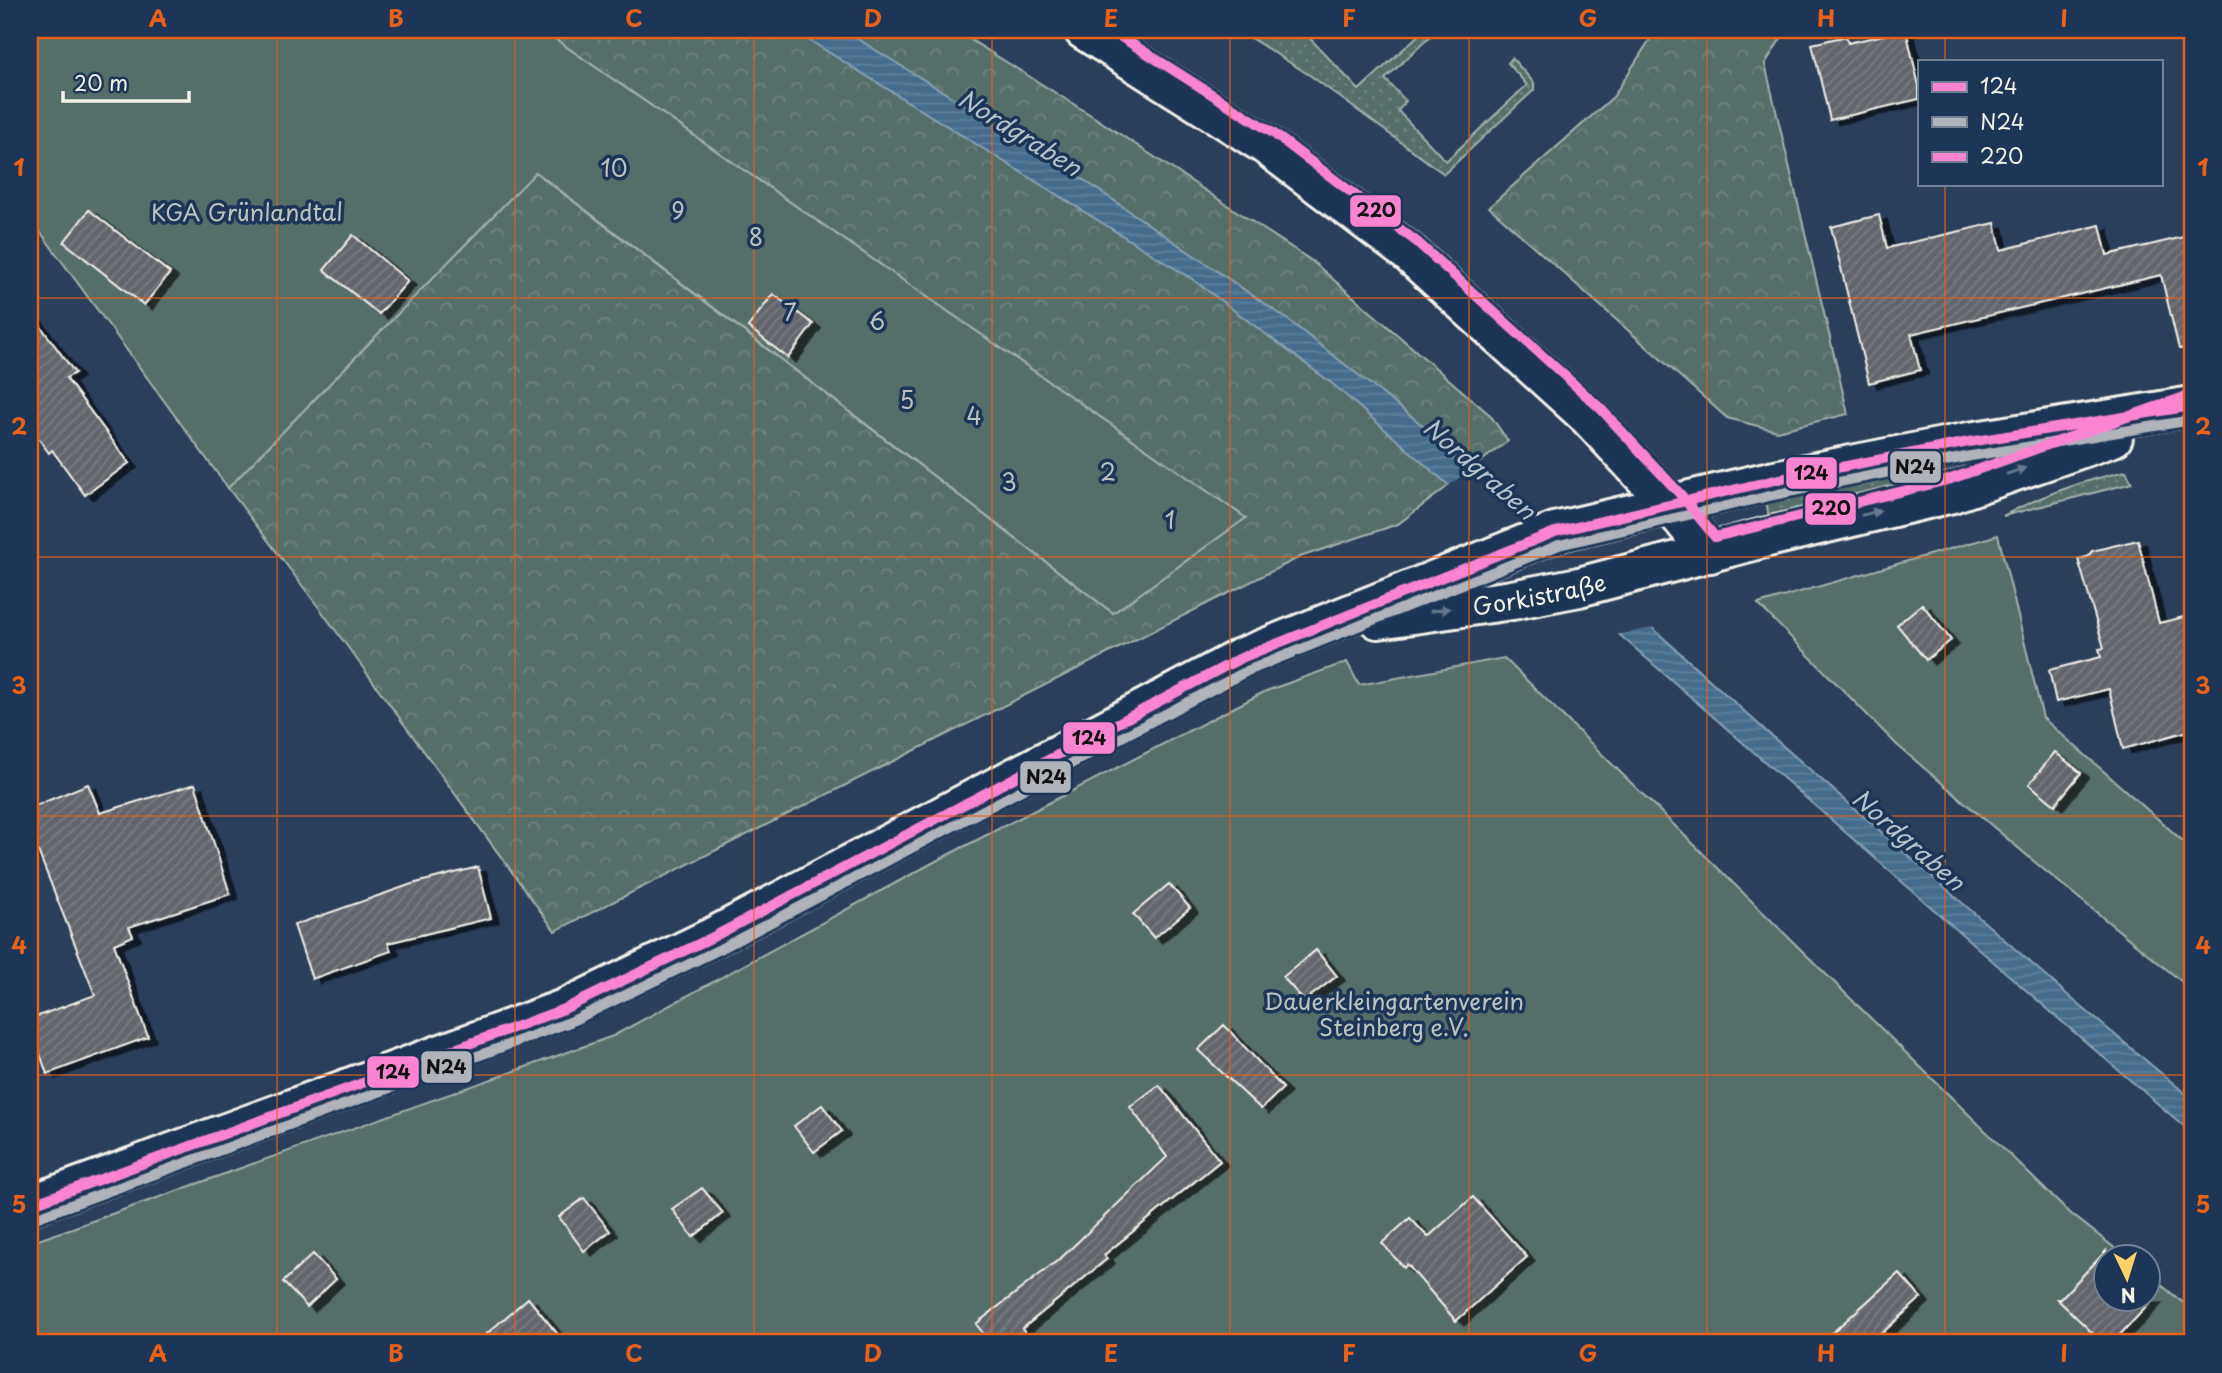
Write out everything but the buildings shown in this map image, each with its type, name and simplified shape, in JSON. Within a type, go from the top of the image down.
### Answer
[{"type":"main road","points":[[1084,30],[1266,145],[1408,252],[1590,418],[1671,505],[1710,553]]},
{"type":"main road","name":"Gorkistraße","points":[[30,1205],[564,1009],[737,925],[1241,658],[1555,532],[1775,480],[1969,442],[2192,407]]},
{"type":"main road","name":"Gorkistraße","points":[[1324,626],[1512,600],[1579,587],[1952,494],[2192,407]]},
{"type":"green space","name":"KGA Grünlandtal","points":[[30,30],[542,30],[1246,518],[1113,613],[536,172],[228,488],[30,218]]},
{"type":"green space","points":[[542,30],[955,30],[1094,117],[1312,261],[1490,415],[1508,441],[1398,524],[1300,557],[555,931],[320,609],[228,488],[535,172],[1113,613],[1245,518]]},
{"type":"green space","points":[[1238,30],[1302,30],[1359,90],[1424,30],[1437,30],[1385,79],[1406,101],[1398,111],[1446,161],[1527,85],[1508,63],[1512,58],[1534,83],[1534,90],[1444,174],[1311,76]]},
{"type":"green space","points":[[1656,30],[1786,30],[1765,64],[1848,414],[1777,431],[1727,418],[1489,207],[1613,97]]},
{"type":"green space","points":[[2126,471],[2132,483],[2003,516],[2063,489]]},
{"type":"green space","points":[[1893,477],[1897,480],[1894,486],[1769,517],[1766,502]]},
{"type":"green space","points":[[1998,535],[2043,718],[2192,849],[2192,990],[2043,869],[1897,745],[1758,604]]},
{"type":"green space","name":"Dauerkleingartenverein Steinberg e.V.","points":[[1504,658],[2065,1209],[2109,1244],[2092,1244],[2092,1314],[2162,1314],[2162,1286],[2192,1310],[2192,1343],[30,1343],[30,1243],[613,1036],[938,860],[1266,691],[1347,662],[1359,685]]},
{"type":"water","points":[[793,30],[843,30],[1062,165],[1287,319],[1472,464],[1767,732],[2078,1004],[2192,1099],[2192,1133],[1334,385],[1192,279]]},
{"type":"pier","points":[[1477,464],[1657,627],[1615,635],[1446,488]]},
{"type":"transit line","name":"220","points":[[1110,30],[1273,133],[1417,242],[1600,408],[1681,495],[1715,537],[1948,480],[2187,396]]},
{"type":"transit line","name":"124","points":[[30,1205],[564,1009],[713,937],[1241,658],[1555,532],[1775,480],[1969,442],[2192,406]]},
{"type":"transit line","name":"N24","points":[[35,1218],[570,1022],[720,949],[1247,671],[1559,545],[1778,494],[1971,456],[2192,420]]},
{"type":"water label","name":"Nordgraben","points":[[1020,132]]},
{"type":"water label","name":"Nordgraben","points":[[1480,468]]},
{"type":"water label","name":"Nordgraben","points":[[1909,839]]},
{"type":"park label","name":"10","points":[[614,167]]},
{"type":"park label","name":"9","points":[[678,210]]},
{"type":"park label","name":"8","points":[[756,236]]},
{"type":"park label","name":"7","points":[[790,311]]},
{"type":"park label","name":"6","points":[[877,320]]},
{"type":"park label","name":"5","points":[[907,399]]},
{"type":"park label","name":"4","points":[[974,415]]},
{"type":"park label","name":"2","points":[[1108,471]]},
{"type":"park label","name":"3","points":[[1009,481]]},
{"type":"park label","name":"1","points":[[1170,519]]}]
